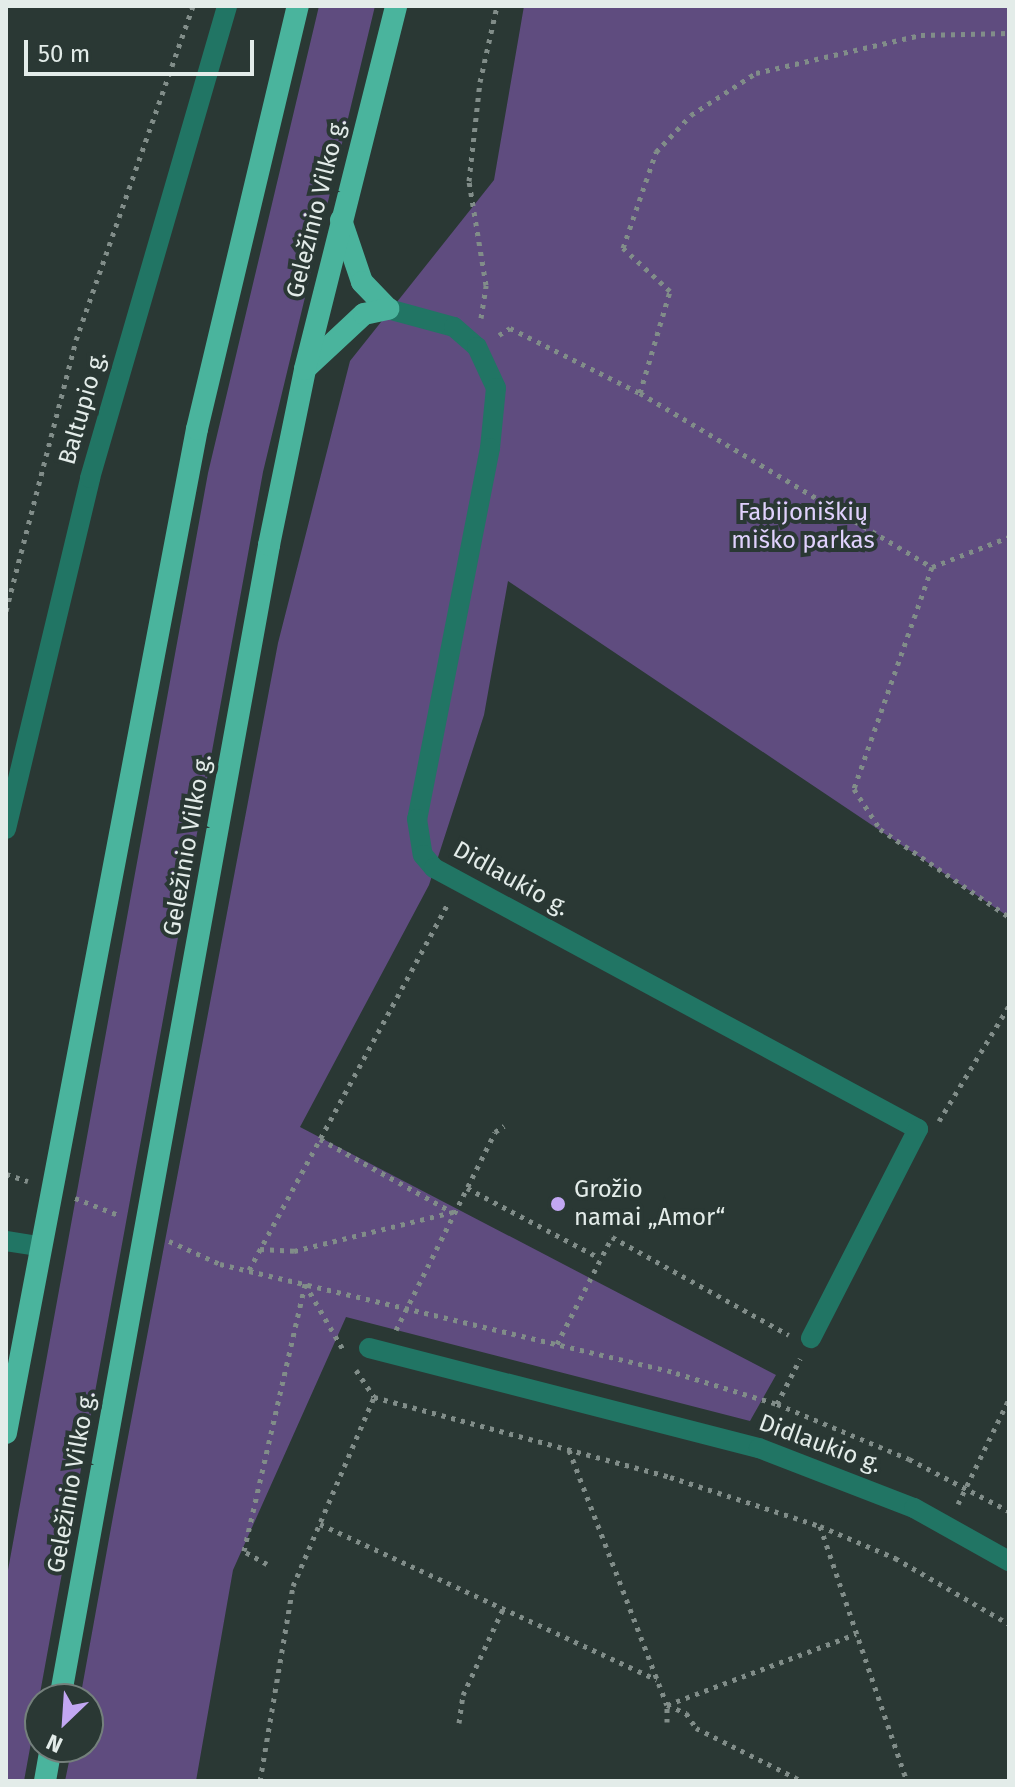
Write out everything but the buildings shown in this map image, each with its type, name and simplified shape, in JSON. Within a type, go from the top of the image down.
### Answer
[{"type":"highway","points":[[6,1433],[39,1246],[197,429],[298,6]]},
{"type":"highway","name":"Geležinio Vilko g.","points":[[63,1683],[305,369],[396,6]]},
{"type":"highway","points":[[341,219],[362,282],[388,309]]},
{"type":"highway","points":[[305,369],[364,314],[388,309]]},
{"type":"street","name":"Baltupio g.","points":[[6,829],[90,478],[227,6]]},
{"type":"street","points":[[388,309],[454,327],[477,347]]},
{"type":"street","name":"Didlaukio g.","points":[[477,347],[496,388],[496,416],[417,819],[423,855],[460,881],[918,1129]]},
{"type":"street","points":[[809,1342],[918,1129]]},
{"type":"street","points":[[6,1241],[39,1246]]},
{"type":"street","name":"Didlaukio g.","points":[[377,1350],[759,1448],[846,1479],[947,1527],[1009,1561]]},
{"type":"path","points":[[6,611],[76,340],[193,6]]},
{"type":"path","points":[[477,347],[486,285],[469,181],[480,82],[497,6]]},
{"type":"path","points":[[640,393],[670,291],[623,248],[656,152],[691,115],[756,73],[921,35],[1009,33]]},
{"type":"path","points":[[477,347],[510,328],[640,393],[932,567]]},
{"type":"path","points":[[1009,537],[932,567],[854,789],[880,829],[1009,917]]},
{"type":"path","points":[[249,1270],[460,881]]},
{"type":"path","points":[[918,1129],[940,1121],[1009,1006]]},
{"type":"path","points":[[377,1350],[406,1307],[495,1132],[504,1126]]},
{"type":"path","points":[[320,1139],[453,1212]]},
{"type":"path","points":[[467,1188],[600,1258]]},
{"type":"path","points":[[260,1249],[294,1251],[453,1212]]},
{"type":"path","points":[[557,1344],[612,1237],[809,1342],[777,1404]]},
{"type":"path","points":[[305,1283],[557,1344],[777,1404],[967,1486],[1009,1511]]},
{"type":"path","points":[[305,1283],[374,1397],[569,1449],[820,1526],[895,1558],[1009,1624]]},
{"type":"path","points":[[267,1564],[244,1551],[305,1283]]},
{"type":"path","points":[[260,1781],[293,1586],[374,1397]]},
{"type":"path","points":[[947,1527],[1009,1399]]},
{"type":"path","points":[[569,1449],[667,1705],[667,1722]]},
{"type":"path","points":[[320,1524],[658,1680]]},
{"type":"path","points":[[820,1526],[907,1781]]},
{"type":"path","points":[[459,1723],[463,1695],[503,1609]]},
{"type":"path","points":[[667,1705],[856,1634]]},
{"type":"path","points":[[667,1705],[686,1713],[696,1728],[802,1781]]},
{"type":"green space","points":[[319,6],[375,6],[263,472],[42,1683],[24,1683],[24,1763],[27,1763],[24,1781],[6,1781],[6,1581],[208,473]]},
{"type":"green space","name":"Fabijoniškių miško parkas","points":[[524,6],[1009,6],[1009,917],[508,581],[484,715],[429,885],[300,1127],[776,1375],[750,1421],[346,1317],[233,1570],[196,1781],[65,1781],[69,1763],[104,1763],[104,1683],[83,1683],[278,643],[350,361],[494,180]]},
{"type":"place","name":"Grožio namai „Amor“","points":[[558,1204]]}]
